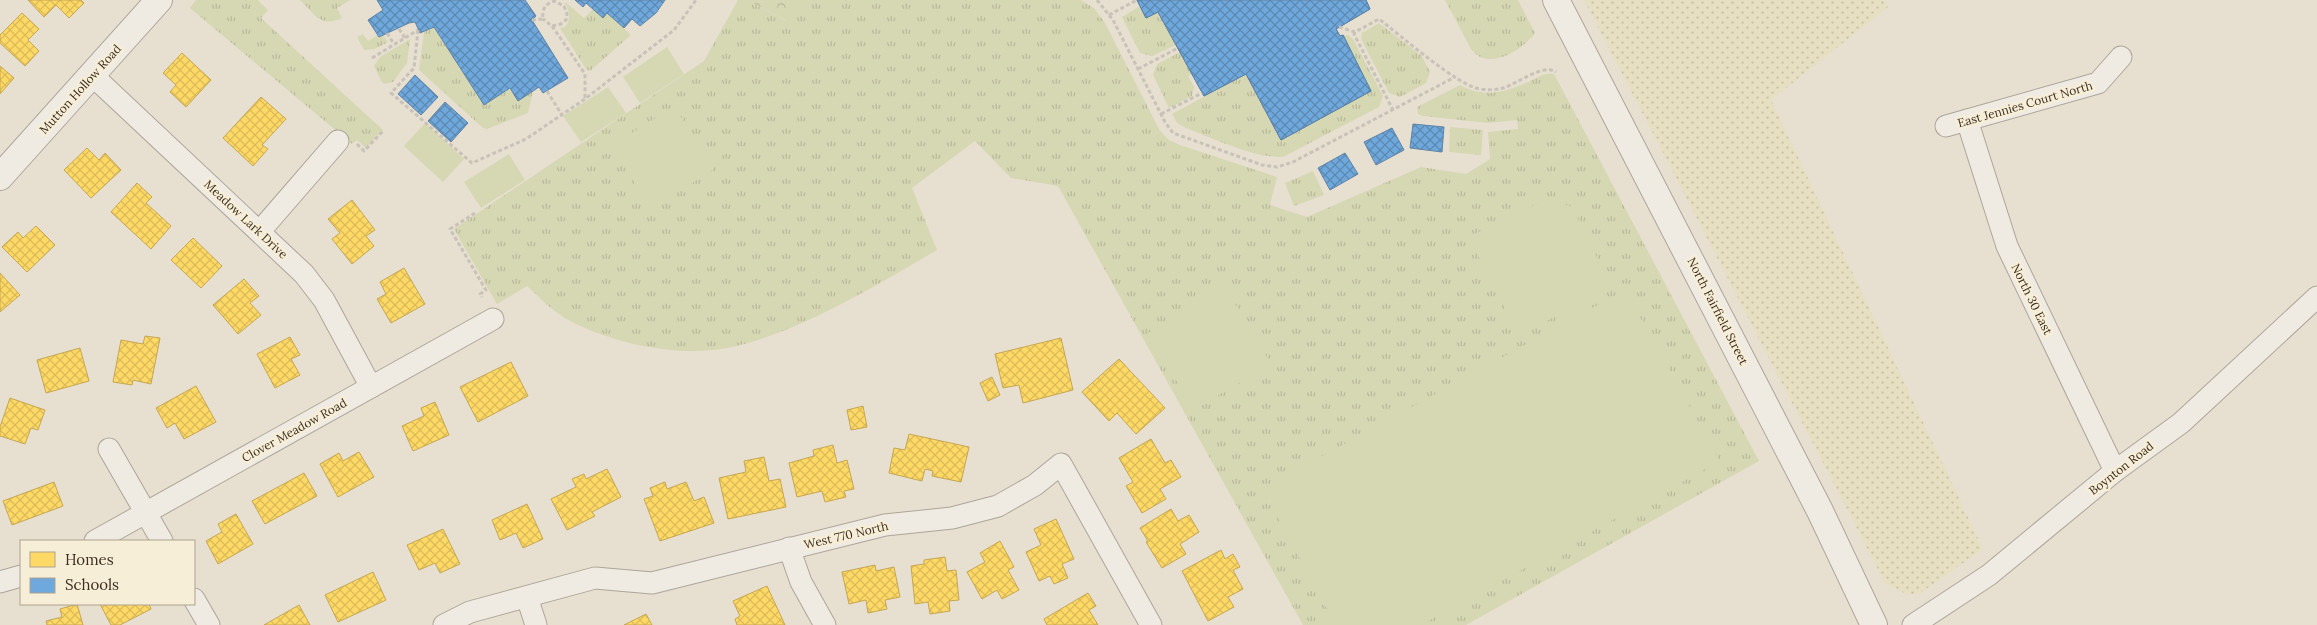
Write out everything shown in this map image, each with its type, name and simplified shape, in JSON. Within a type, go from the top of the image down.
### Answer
[{"type":"street","name":"Mutton Hollow Road","points":[[0,178],[159,0]]},
{"type":"street","name":"North Fairfield Street","points":[[1556,0],[1816,502],[1874,625]]},
{"type":"street","name":"East Jennies Court North","points":[[1946,126],[2098,83],[2121,57]]},
{"type":"street","name":"Meadow Lark Drive","points":[[92,75],[304,274],[324,300],[371,387]]},
{"type":"street","name":"North 30 East","points":[[1967,120],[2007,246],[2115,470]]},
{"type":"street","points":[[260,231],[347,143]]},
{"type":"street","name":"Boynton Road","points":[[1913,625],[1989,575],[2115,470],[2181,422],[2317,297]]},
{"type":"street","name":"Clover Meadow Road","points":[[97,540],[493,318]]},
{"type":"street","points":[[109,449],[161,540]]},
{"type":"street","name":"West 770 North","points":[[444,625],[470,612],[595,578],[652,584],[885,524],[952,518],[998,506],[1035,485],[1061,464],[1151,625]]},
{"type":"street","points":[[789,548],[801,582],[825,625]]},
{"type":"street","points":[[0,582],[20,576]]},
{"type":"street","points":[[527,597],[536,625]]},
{"type":"street","points":[[195,601],[208,625]]},
{"type":"path","points":[[372,58],[418,30],[414,68],[391,93],[472,163],[526,139],[585,99],[674,30],[696,0]]},
{"type":"path","points":[[1097,0],[1109,15],[1169,128],[1179,136],[1262,165],[1277,167],[1294,162],[1455,77]]},
{"type":"path","points":[[1109,15],[1137,0]]},
{"type":"path","points":[[544,19],[546,2],[559,1],[564,6],[567,14],[566,20],[561,24],[552,26]]},
{"type":"path","points":[[532,20],[544,19],[552,26],[585,74],[585,99]]},
{"type":"path","points":[[1339,27],[1354,32],[1379,19],[1455,77],[1473,88],[1492,90],[1504,88],[1547,69],[1556,72]]},
{"type":"path","points":[[399,29],[405,38]]},
{"type":"path","points":[[1354,32],[1393,110]]},
{"type":"path","points":[[387,33],[394,44]]},
{"type":"path","points":[[1138,69],[1178,48]]},
{"type":"path","points":[[546,91],[562,115]]},
{"type":"path","points":[[1161,114],[1202,93]]},
{"type":"path","points":[[347,143],[364,151],[384,130]]},
{"type":"path","points":[[475,213],[450,229],[486,290],[480,294],[482,297]]},
{"type":"shaded area","points":[[1584,0],[1884,0],[1888,7],[1771,100],[1983,549],[1919,594],[1906,594],[1885,583]]},
{"type":"green space","points":[[196,0],[258,0],[268,10],[261,18],[383,130],[366,148],[357,140],[352,144],[190,8]]},
{"type":"green space","points":[[300,0],[350,0],[337,8],[342,18],[328,21],[318,18]]},
{"type":"green space","points":[[738,0],[747,0],[786,21],[797,0],[1081,0],[1094,8],[1105,23],[1160,131],[1169,140],[1277,177],[1270,205],[1307,217],[1421,167],[1466,174],[1490,159],[1488,132],[1518,129],[1517,120],[1488,123],[1423,116],[1418,114],[1417,107],[1460,85],[1478,92],[1505,91],[1543,75],[1554,74],[1759,461],[1466,625],[1303,625],[1058,186],[1011,178],[975,141],[912,188],[937,250],[822,314],[759,340],[729,348],[700,351],[664,349],[629,343],[602,335],[566,319],[527,286],[497,304],[454,229],[704,61]]},
{"type":"green space","points":[[747,0],[797,0],[787,21]]},
{"type":"green space","points":[[1445,0],[1518,0],[1535,33],[1513,52],[1495,59],[1486,59],[1478,56],[1471,49]]},
{"type":"green space","points":[[564,1],[584,18],[593,9],[603,18],[607,13],[631,35],[590,71],[586,69],[560,28],[565,27],[569,17]]},
{"type":"green space","points":[[1140,6],[1146,18],[1158,12],[1176,45],[1152,56],[1140,53],[1122,17]]},
{"type":"green space","points":[[1379,23],[1422,56],[1430,72],[1426,83],[1400,97],[1389,93],[1361,39],[1362,33]]},
{"type":"green space","points":[[434,27],[484,105],[510,88],[518,101],[533,91],[528,113],[487,129],[483,128],[419,70],[424,32]]},
{"type":"green space","points":[[363,34],[368,41],[378,35],[380,37],[383,35],[388,42],[375,49],[364,50],[357,37]]},
{"type":"green space","points":[[1343,35],[1348,35],[1353,39],[1383,96],[1379,107],[1283,157],[1259,154],[1222,142],[1177,123],[1172,114],[1246,74],[1281,139]]},
{"type":"green space","points":[[410,39],[407,63],[393,82],[384,84],[374,66],[380,57]]},
{"type":"green space","points":[[667,47],[684,74],[640,103],[623,77]]},
{"type":"green space","points":[[1180,52],[1192,74],[1188,76],[1194,87],[1192,96],[1169,108],[1153,75],[1157,64]]},
{"type":"green space","points":[[608,87],[626,113],[581,142],[563,116]]},
{"type":"green space","points":[[662,114],[681,117],[714,169],[651,209],[611,146]]},
{"type":"green space","points":[[425,123],[464,159],[443,182],[404,146]]},
{"type":"green space","points":[[1450,127],[1483,130],[1481,155],[1449,152]]},
{"type":"green space","points":[[509,154],[525,180],[481,208],[464,182]]},
{"type":"green space","points":[[1313,171],[1324,195],[1294,206],[1285,183]]},
{"type":"green space","points":[[1546,199],[1572,207],[1612,288],[1518,335],[1469,237]]},
{"type":"green space","points":[[1225,287],[1271,364],[1205,403],[1186,397],[1148,333]]},
{"type":"green space","points":[[1625,290],[1720,461],[1421,625],[1336,625],[1262,489]]},
{"type":"building: Homes","points":[[28,0],[81,0],[84,3],[69,18],[56,5],[44,17]]},
{"type":"building: Homes","points":[[22,13],[39,29],[28,40],[39,51],[25,66],[0,43],[0,35]]},
{"type":"building: Homes","points":[[182,53],[211,80],[186,107],[170,92],[176,85],[163,73]]},
{"type":"building: Homes","points":[[0,66],[14,78],[0,94]]},
{"type":"building: Homes","points":[[261,97],[286,119],[262,145],[268,149],[253,166],[223,138]]},
{"type":"building: Homes","points":[[87,148],[99,160],[105,153],[121,170],[91,198],[64,170]]},
{"type":"building: Homes","points":[[137,183],[152,197],[146,203],[171,226],[151,249],[111,212]]},
{"type":"building: Homes","points":[[352,200],[375,230],[366,236],[374,246],[352,264],[332,239],[340,233],[328,219]]},
{"type":"building: Homes","points":[[36,226],[55,245],[27,272],[2,247],[18,232],[23,238]]},
{"type":"building: Homes","points":[[193,238],[222,266],[201,288],[171,260]]},
{"type":"building: Homes","points":[[404,268],[425,304],[391,323],[377,299],[386,294],[380,282]]},
{"type":"building: Homes","points":[[0,273],[20,295],[0,312]]},
{"type":"building: Homes","points":[[244,279],[259,296],[250,303],[261,315],[238,334],[213,305]]},
{"type":"building: Homes","points":[[145,336],[160,338],[151,384],[133,380],[132,385],[113,382],[121,340],[143,344]]},
{"type":"building: Homes","points":[[290,337],[300,355],[291,359],[300,375],[275,388],[257,354]]},
{"type":"building: Homes","points":[[1061,338],[1073,390],[1023,403],[1019,385],[1003,388],[995,354]]},
{"type":"building: Homes","points":[[80,348],[89,381],[46,393],[37,360]]},
{"type":"building: Homes","points":[[1119,359],[1165,408],[1136,434],[1117,413],[1109,421],[1082,392]]},
{"type":"building: Homes","points":[[511,362],[528,396],[478,422],[460,387]]},
{"type":"building: Homes","points":[[992,377],[1000,395],[988,401],[980,383]]},
{"type":"building: Homes","points":[[196,386],[216,422],[184,439],[175,423],[167,428],[156,408]]},
{"type":"building: Homes","points":[[10,398],[45,410],[38,430],[31,428],[25,444],[0,436],[0,427]]},
{"type":"building: Homes","points":[[435,402],[449,435],[413,451],[402,426],[424,416],[421,408]]},
{"type":"building: Homes","points":[[863,406],[867,427],[851,430],[847,410]]},
{"type":"building: Homes","points":[[909,434],[969,447],[961,482],[932,476],[933,471],[925,469],[922,481],[889,473],[894,448],[905,450]]},
{"type":"building: Homes","points":[[1151,439],[1165,463],[1171,460],[1181,477],[1160,489],[1166,499],[1142,513],[1126,486],[1133,482],[1119,458]]},
{"type":"building: Homes","points":[[833,445],[837,463],[847,460],[854,489],[844,491],[846,497],[825,502],[822,491],[797,497],[789,463],[814,456],[813,450]]},
{"type":"building: Homes","points":[[359,452],[374,477],[338,497],[320,464],[339,453],[343,461]]},
{"type":"building: Homes","points":[[764,457],[769,481],[780,479],[786,507],[728,519],[719,478],[746,472],[744,461]]},
{"type":"building: Homes","points":[[607,469],[621,497],[592,512],[595,516],[567,530],[551,499],[576,487],[572,479],[584,474],[586,479]]},
{"type":"building: Homes","points":[[304,473],[317,496],[265,524],[252,501]]},
{"type":"building: Homes","points":[[54,482],[63,506],[12,525],[3,501]]},
{"type":"building: Homes","points":[[665,482],[667,489],[686,482],[694,501],[704,497],[714,523],[660,541],[644,499],[653,496],[650,488]]},
{"type":"building: Homes","points":[[527,504],[543,539],[523,548],[516,533],[500,540],[492,520]]},
{"type":"building: Homes","points":[[1171,509],[1178,521],[1189,515],[1199,532],[1180,544],[1186,554],[1162,568],[1140,528]]},
{"type":"building: Homes","points":[[236,514],[253,544],[218,564],[206,541],[222,532],[218,524]]},
{"type":"building: Homes","points":[[1056,519],[1074,559],[1062,564],[1068,578],[1054,584],[1050,576],[1039,581],[1026,552],[1041,545],[1034,529]]},
{"type":"building: Homes","points":[[443,529],[460,564],[440,573],[435,563],[419,570],[407,545]]},
{"type":"building: Homes","points":[[1000,541],[1014,567],[1008,570],[1019,590],[1002,599],[997,590],[982,599],[967,572],[985,562],[980,553]]},
{"type":"building: Homes","points":[[1221,550],[1225,559],[1233,554],[1240,567],[1233,570],[1243,589],[1228,597],[1234,607],[1208,621],[1182,571]]},
{"type":"building: Homes","points":[[945,557],[947,571],[956,570],[959,600],[949,601],[950,611],[930,614],[928,602],[915,604],[911,566],[924,564],[924,560]]},
{"type":"building: Homes","points":[[875,565],[876,571],[894,567],[900,597],[885,600],[887,609],[868,613],[866,600],[849,604],[842,572]]},
{"type":"building: Homes","points":[[373,572],[386,600],[338,622],[325,595]]},
{"type":"building: Homes","points":[[767,586],[785,625],[737,625],[735,619],[740,616],[733,601]]},
{"type":"building: Homes","points":[[1088,593],[1096,606],[1089,610],[1098,625],[1047,625],[1044,619]]},
{"type":"building: Homes","points":[[77,605],[83,625],[47,625],[46,621],[62,617],[60,609]]},
{"type":"building: Homes","points":[[101,605],[149,605],[151,609],[120,625],[111,625]]},
{"type":"building: Homes","points":[[299,605],[310,625],[264,625]]},
{"type":"building: Homes","points":[[646,614],[652,625],[624,625]]},
{"type":"building: Schools","points":[[377,0],[525,0],[536,16],[532,20],[568,78],[543,93],[539,87],[518,101],[510,88],[484,105],[434,27],[420,33],[415,22],[409,23],[379,37],[368,20],[383,10]]},
{"type":"building: Schools","points":[[575,0],[665,0],[656,13],[640,26],[632,19],[624,28],[607,13],[603,18],[586,3],[583,7]]},
{"type":"building: Schools","points":[[1137,0],[1366,0],[1370,9],[1336,29],[1340,36],[1343,35],[1371,91],[1281,140],[1246,74],[1204,96],[1158,12],[1146,18]]},
{"type":"building: Schools","points":[[1137,0],[1366,0],[1370,9],[1336,29],[1340,36],[1343,35],[1371,91],[1281,140],[1246,74],[1204,96],[1158,12],[1146,18]]},
{"type":"building: Schools","points":[[415,75],[438,97],[421,115],[398,94]]},
{"type":"building: Schools","points":[[445,102],[468,123],[451,142],[428,121]]},
{"type":"building: Schools","points":[[1413,124],[1444,127],[1442,152],[1410,148]]},
{"type":"building: Schools","points":[[1392,128],[1404,150],[1376,165],[1364,142]]},
{"type":"building: Schools","points":[[1345,153],[1358,174],[1330,190],[1318,168]]}]
